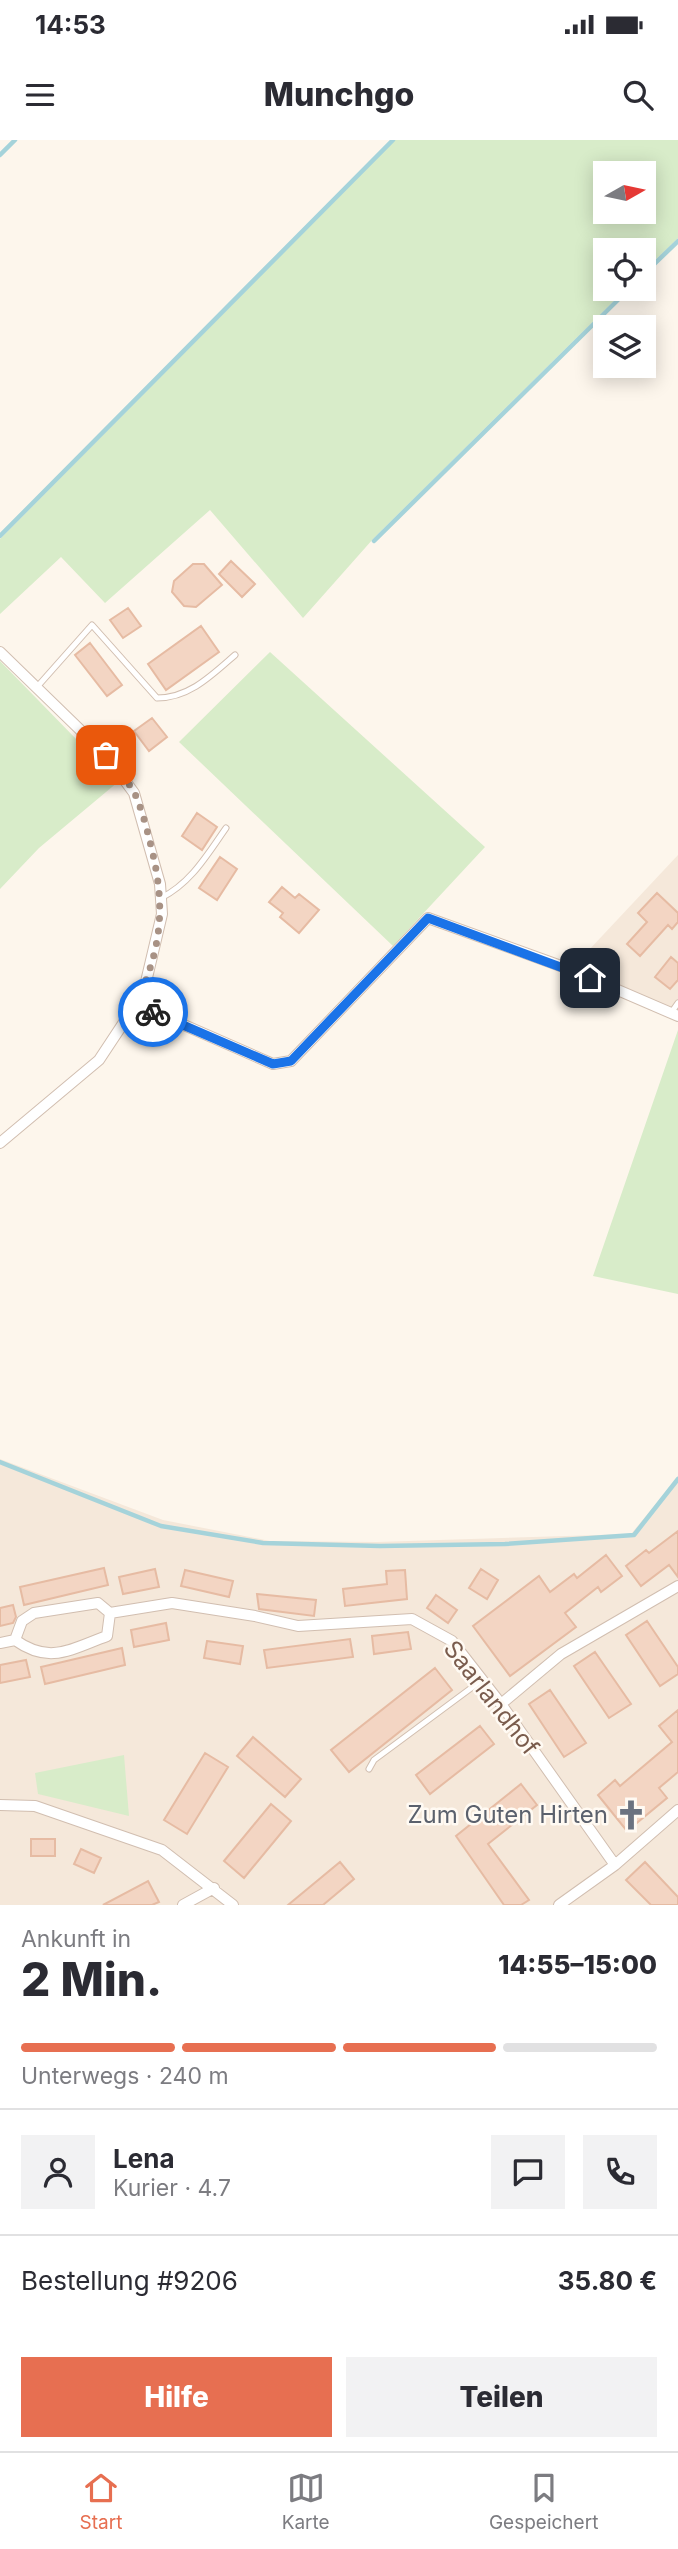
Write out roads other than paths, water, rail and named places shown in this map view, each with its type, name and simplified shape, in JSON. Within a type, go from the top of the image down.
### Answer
[{"type":"street","points":[[0,652],[106,755],[134,793],[148,833],[162,914],[145,985],[136,1004],[99,1060],[0,1143]]},
{"type":"street","points":[[136,1004],[273,1064],[291,1061],[428,918],[569,970],[675,1014]]},
{"type":"street","points":[[501,1704],[561,1654],[678,1586]]},
{"type":"street","name":"Saarlandhof","points":[[15,1640],[22,1621],[34,1613],[98,1602],[110,1614],[173,1603],[256,1616],[298,1626],[412,1619],[452,1641],[501,1704],[615,1865]]},
{"type":"street","points":[[0,1643],[15,1640],[30,1651],[44,1654],[63,1653],[107,1636],[110,1614]]},
{"type":"street","points":[[0,1805],[35,1806],[162,1850],[233,1905]]},
{"type":"street","points":[[559,1905],[615,1865],[678,1810]]},
{"type":"street","points":[[183,1905],[214,1888]]},
{"type":"lane","points":[[37,687],[92,625],[157,698],[178,697],[206,680],[235,655]]},
{"type":"lane","points":[[161,898],[180,889],[226,828]]},
{"type":"lane","points":[[675,1014],[678,1003]]},
{"type":"lane","points":[[369,1769],[374,1760],[482,1680]]},
{"type":"waterway","points":[[0,155],[15,140]]},
{"type":"waterway","points":[[0,536],[393,140]]},
{"type":"waterway","points":[[656,262],[678,241]]},
{"type":"waterway","points":[[374,541],[617,301]]},
{"type":"waterway","points":[[0,1462],[161,1526],[263,1543],[380,1546],[505,1544],[634,1535],[678,1479]]},
{"type":"place","name":"Zum Guten Hirten","points":[[631,1815]]}]
